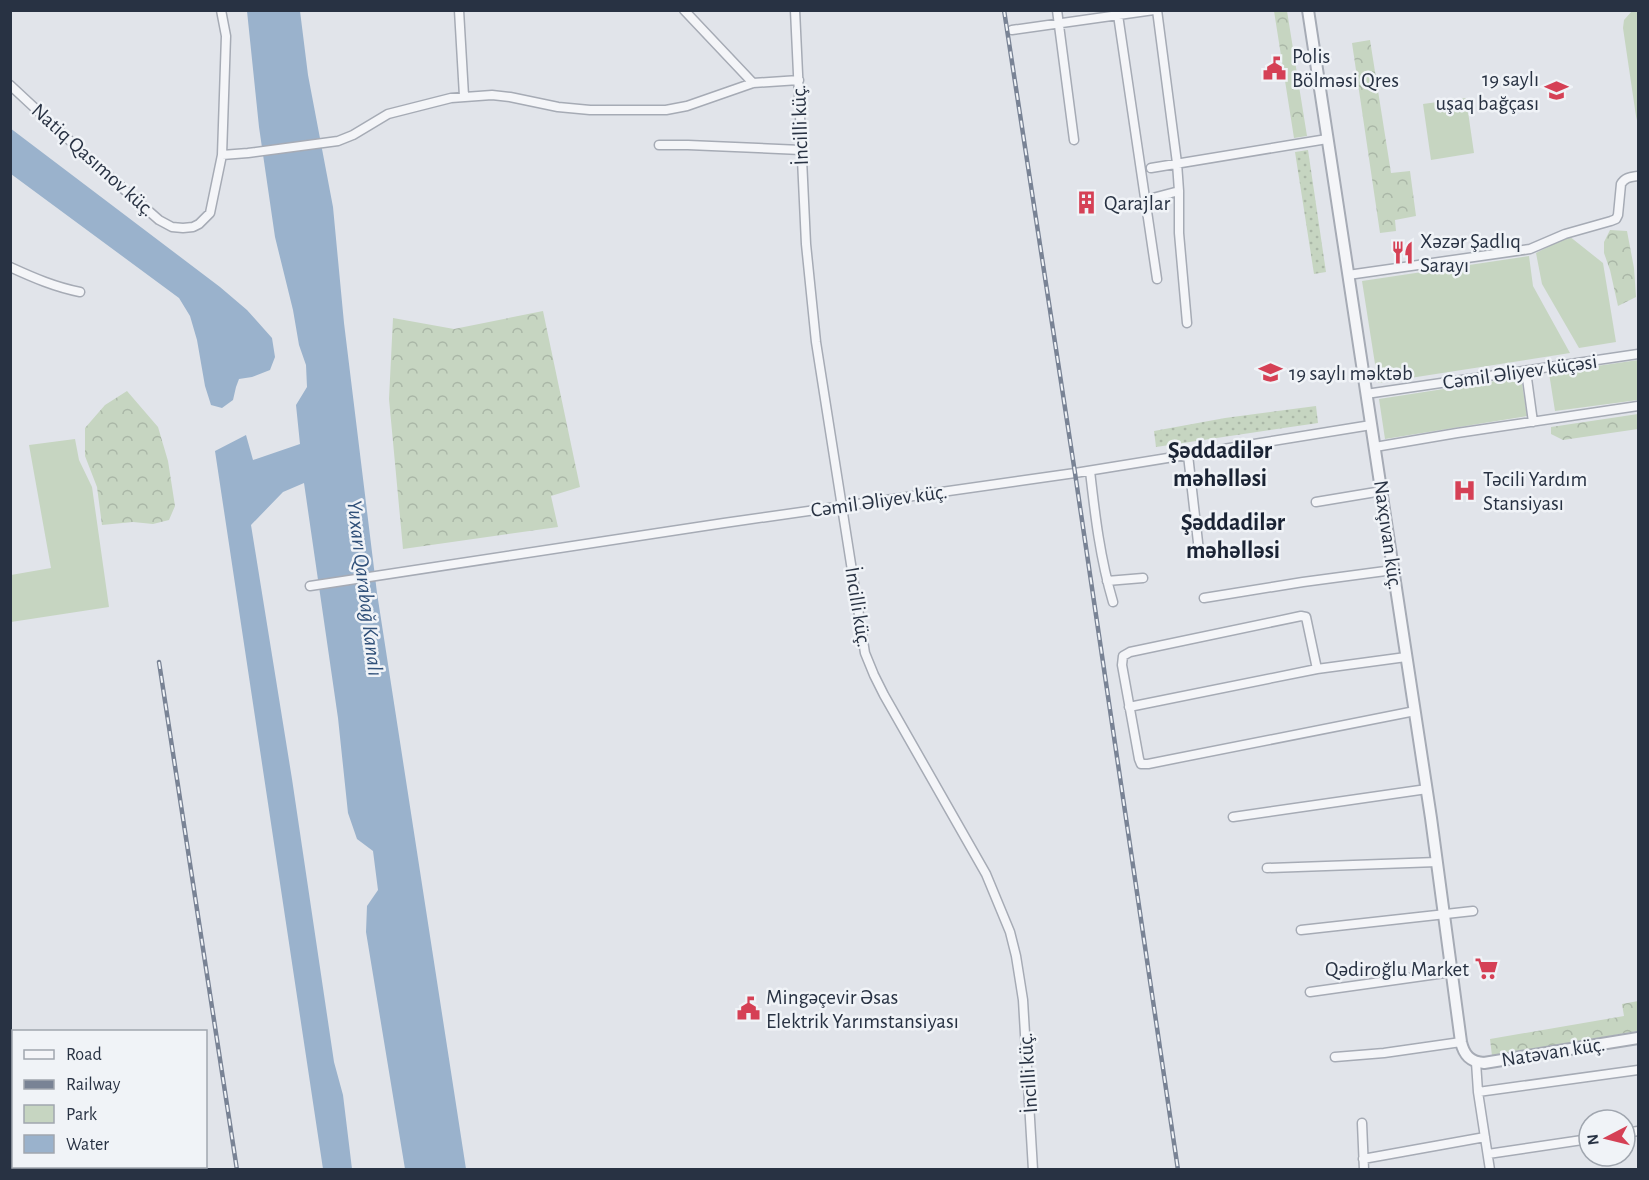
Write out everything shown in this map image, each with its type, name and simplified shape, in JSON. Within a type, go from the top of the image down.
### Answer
[{"type":"street","points":[[221,10],[226,36],[222,154],[321,144],[347,138],[388,114],[464,96],[492,95],[558,107],[590,110],[666,110],[687,106],[753,83],[799,80]]},
{"type":"street","points":[[459,10],[464,96]]},
{"type":"street","points":[[684,10],[753,83]]},
{"type":"street","name":"İncilli küç.","points":[[795,10],[806,244],[816,342],[865,654],[884,695],[986,874],[1010,932],[1021,986],[1034,1170]]},
{"type":"street","points":[[1057,10],[1074,140]]},
{"type":"street","points":[[1012,30],[1156,10],[1177,163],[1179,233],[1187,323]]},
{"type":"street","name":"Naxçıvan küç.","points":[[1308,10],[1427,789],[1461,1042],[1464,1052],[1472,1060],[1490,1170]]},
{"type":"street","points":[[1118,15],[1157,279]]},
{"type":"street","name":"Natiq Qasımov küç.","points":[[10,85],[96,165],[159,220],[172,227],[183,228],[199,224],[210,213],[222,154]]},
{"type":"street","points":[[1151,168],[1327,139]]},
{"type":"street","points":[[659,145],[801,150]]},
{"type":"street","points":[[1348,275],[1530,249],[1565,234],[1616,219],[1623,180],[1638,176]]},
{"type":"street","points":[[1145,200],[1179,191]]},
{"type":"street","points":[[10,267],[60,288],[80,292]]},
{"type":"street","name":"Cəmil Əliyev küçəsi","points":[[1366,394],[1638,354]]},
{"type":"street","points":[[1526,371],[1533,422]]},
{"type":"street","points":[[1375,447],[1638,406]]},
{"type":"street","name":"Cəmil Əliyev küç.","points":[[310,586],[1090,471],[1371,425]]},
{"type":"street","points":[[1188,455],[1199,551]]},
{"type":"street","points":[[1090,471],[1100,550],[1113,602]]},
{"type":"street","points":[[1316,502],[1382,491]]},
{"type":"street","points":[[1204,598],[1393,570]]},
{"type":"street","points":[[1107,581],[1143,578]]},
{"type":"street","points":[[1317,669],[1306,617],[1301,616],[1130,652],[1123,656],[1122,665],[1141,764],[1415,711]]},
{"type":"street","points":[[1129,707],[1317,669],[1406,657]]},
{"type":"street","points":[[1233,817],[1427,789]]},
{"type":"street","points":[[1267,868],[1437,862]]},
{"type":"street","points":[[1301,930],[1473,911]]},
{"type":"street","points":[[1310,992],[1452,972]]},
{"type":"street","name":"Natəvan küç.","points":[[1472,1060],[1484,1063],[1502,1061],[1638,1038]]},
{"type":"street","points":[[1335,1057],[1384,1053],[1461,1042]]},
{"type":"street","points":[[1478,1092],[1638,1070]]},
{"type":"street","points":[[1362,1123],[1364,1170]]},
{"type":"street","points":[[1363,1159],[1485,1137]]},
{"type":"street","points":[[1488,1154],[1577,1141]]},
{"type":"green space","points":[[1274,11],[1287,11],[1307,136],[1294,138]]},
{"type":"green space","points":[[1632,11],[1638,11],[1638,125],[1623,28],[1624,20]]},
{"type":"green space","points":[[1370,40],[1391,173],[1410,171],[1416,216],[1395,220],[1396,231],[1380,233],[1352,43]]},
{"type":"green space","points":[[1466,98],[1474,153],[1431,160],[1423,104]]},
{"type":"green space","points":[[1308,150],[1326,272],[1314,274],[1295,152]]},
{"type":"green space","points":[[1610,230],[1627,231],[1634,268],[1636,297],[1618,306],[1604,253],[1604,242]]},
{"type":"green space","points":[[1569,236],[1603,263],[1616,342],[1579,348],[1542,284],[1536,253]]},
{"type":"green space","points":[[1529,256],[1533,286],[1570,353],[1378,383],[1362,281]]},
{"type":"green space","points":[[543,311],[580,487],[551,496],[558,527],[403,549],[389,399],[393,318],[454,329]]},
{"type":"green space","points":[[1638,360],[1638,400],[1555,411],[1549,373]]},
{"type":"green space","points":[[1521,377],[1527,416],[1385,439],[1379,399]]},
{"type":"green space","points":[[127,391],[158,427],[168,461],[175,506],[169,520],[153,524],[133,522],[102,525],[97,487],[85,456],[85,428],[105,405]]},
{"type":"green space","points":[[1316,406],[1318,423],[1156,447],[1154,431],[1225,418]]},
{"type":"green space","points":[[1638,414],[1638,429],[1563,440],[1551,434],[1551,427]]},
{"type":"green space","points":[[75,439],[79,460],[92,487],[109,607],[11,622],[11,575],[51,568],[29,445]]},
{"type":"green space","points":[[1638,1001],[1638,1031],[1492,1056],[1490,1039],[1624,1016],[1622,1004]]},
{"type":"water","name":"Yuxarı Qarabağ Kanalı","points":[[247,11],[300,11],[308,75],[333,207],[344,323],[377,593],[466,1169],[405,1169],[366,932],[367,906],[378,890],[373,851],[357,839],[348,813],[338,718],[304,483],[283,492],[251,525],[334,1062],[343,1095],[352,1169],[323,1169],[215,451],[246,435],[253,460],[300,444],[296,405],[307,387],[306,365],[299,345],[275,237],[259,127]]},
{"type":"water","points":[[10,128],[247,310],[272,338],[275,357],[270,370],[239,379],[233,400],[222,408],[211,405],[190,316],[179,298],[11,174]]},
{"type":"railway","points":[[1004,10],[1178,1170]]},
{"type":"railway","points":[[159,662],[237,1170]]},
{"type":"place","name":"Polis Bölməsi Qres","points":[[1274,68]]},
{"type":"place","name":"19 saylı uşaq bağçası","points":[[1557,91]]},
{"type":"place","name":"Qarajlar","points":[[1086,203]]},
{"type":"place","name":"Xəzər Şadlıq Sarayı","points":[[1402,253]]},
{"type":"place","name":"19 saylı məktəb","points":[[1271,373]]},
{"type":"place","name":"Təcili Yardım Stansiyası","points":[[1465,491]]},
{"type":"place","name":"Qədiroğlu Market","points":[[1487,969]]},
{"type":"place","name":"Mingəçevir Əsas Elektrik Yarımstansiyası","points":[[748,1009]]},
{"type":"district","name":"Şəddadilər məhəlləsi","points":[[1220,465]]},
{"type":"district","name":"Şəddadilər məhəlləsi","points":[[1233,537]]}]
